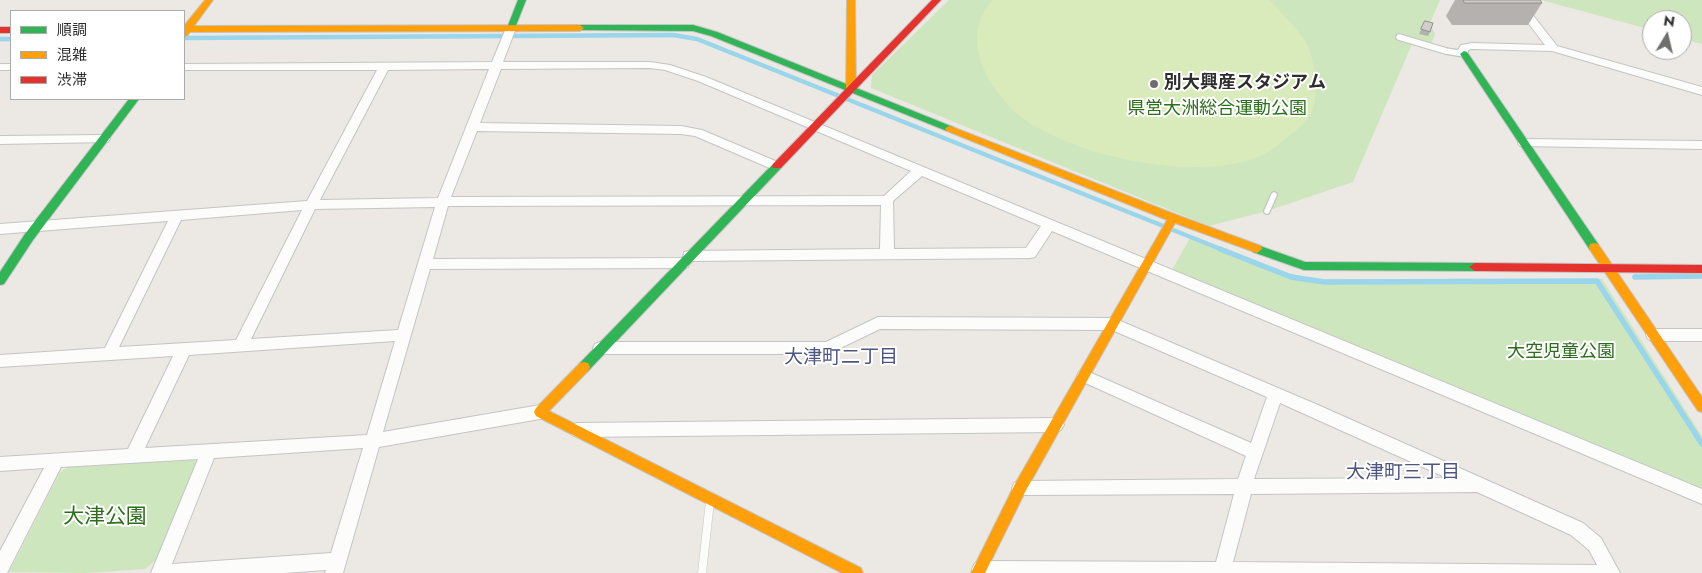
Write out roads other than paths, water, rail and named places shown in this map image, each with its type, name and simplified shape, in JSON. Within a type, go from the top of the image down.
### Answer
[{"type":"street","points":[[185,31],[209,0]]},
{"type":"street","points":[[166,573],[336,567],[443,202],[522,0]]},
{"type":"street","points":[[845,95],[851,0]]},
{"type":"street","points":[[540,412],[937,0]]},
{"type":"street","points":[[1517,2],[1553,48]]},
{"type":"street","points":[[185,31],[509,34],[693,28],[714,34],[845,95],[1304,266],[1702,269]]},
{"type":"street","points":[[1702,91],[1553,48],[1472,46],[1465,47],[1463,50],[1702,407]]},
{"type":"street","points":[[185,66],[650,65],[666,67],[702,79],[1702,497]]},
{"type":"street","points":[[241,345],[311,205],[384,66]]},
{"type":"street","points":[[0,281],[37,227],[133,100]]},
{"type":"street","points":[[473,127],[681,130],[698,133],[776,166]]},
{"type":"street","points":[[0,140],[104,139]]},
{"type":"street","points":[[1524,143],[1702,145]]},
{"type":"street","points":[[0,228],[37,227],[311,205],[443,202],[887,200],[919,171]]},
{"type":"street","points":[[887,200],[887,254]]},
{"type":"street","points":[[109,354],[177,215]]},
{"type":"street","points":[[600,348],[828,348],[878,323],[1113,324],[1480,485],[1582,532],[1595,544],[1611,573],[979,571],[1020,488],[1084,376],[1113,324],[1173,218]]},
{"type":"street","points":[[424,264],[686,260],[887,254],[1030,253],[1049,225]]},
{"type":"street","points":[[0,361],[404,335]]},
{"type":"street","points":[[1653,335],[1702,335]]},
{"type":"street","points":[[133,456],[184,349]]},
{"type":"street","points":[[1084,376],[1256,452]]},
{"type":"street","points":[[1222,572],[1245,486],[1275,395]]},
{"type":"street","points":[[0,464],[373,441],[540,412],[856,573]]},
{"type":"street","points":[[576,430],[1056,425]]},
{"type":"street","points":[[160,573],[209,451]]},
{"type":"street","points":[[0,568],[57,460]]},
{"type":"street","points":[[1020,488],[1480,485]]},
{"type":"lane","points":[[1399,37],[1446,51],[1464,54]]},
{"type":"lane","points":[[1267,211],[1274,194]]},
{"type":"lane","points":[[702,573],[710,498]]},
{"type":"waterway","points":[[185,38],[673,35],[697,39],[1223,250]]},
{"type":"waterway","points":[[0,39],[10,39]]},
{"type":"waterway","points":[[1220,249],[1291,277],[1325,282],[1597,281],[1702,444]]},
{"type":"waterway","points":[[1635,277],[1702,276]]},
{"type":"place","name":"別大興産スタジアム","points":[[1154,84]]},
{"type":"district","name":"大津町二丁目","points":[[841,358]]},
{"type":"district","name":"大津町三丁目","points":[[1403,473]]},
{"type":"park label","name":"県営大洲総合運動公園","points":[[1217,110]]},
{"type":"park label","name":"大空児童公園","points":[[1561,353]]},
{"type":"park label","name":"大津公園","points":[[105,518]]}]
